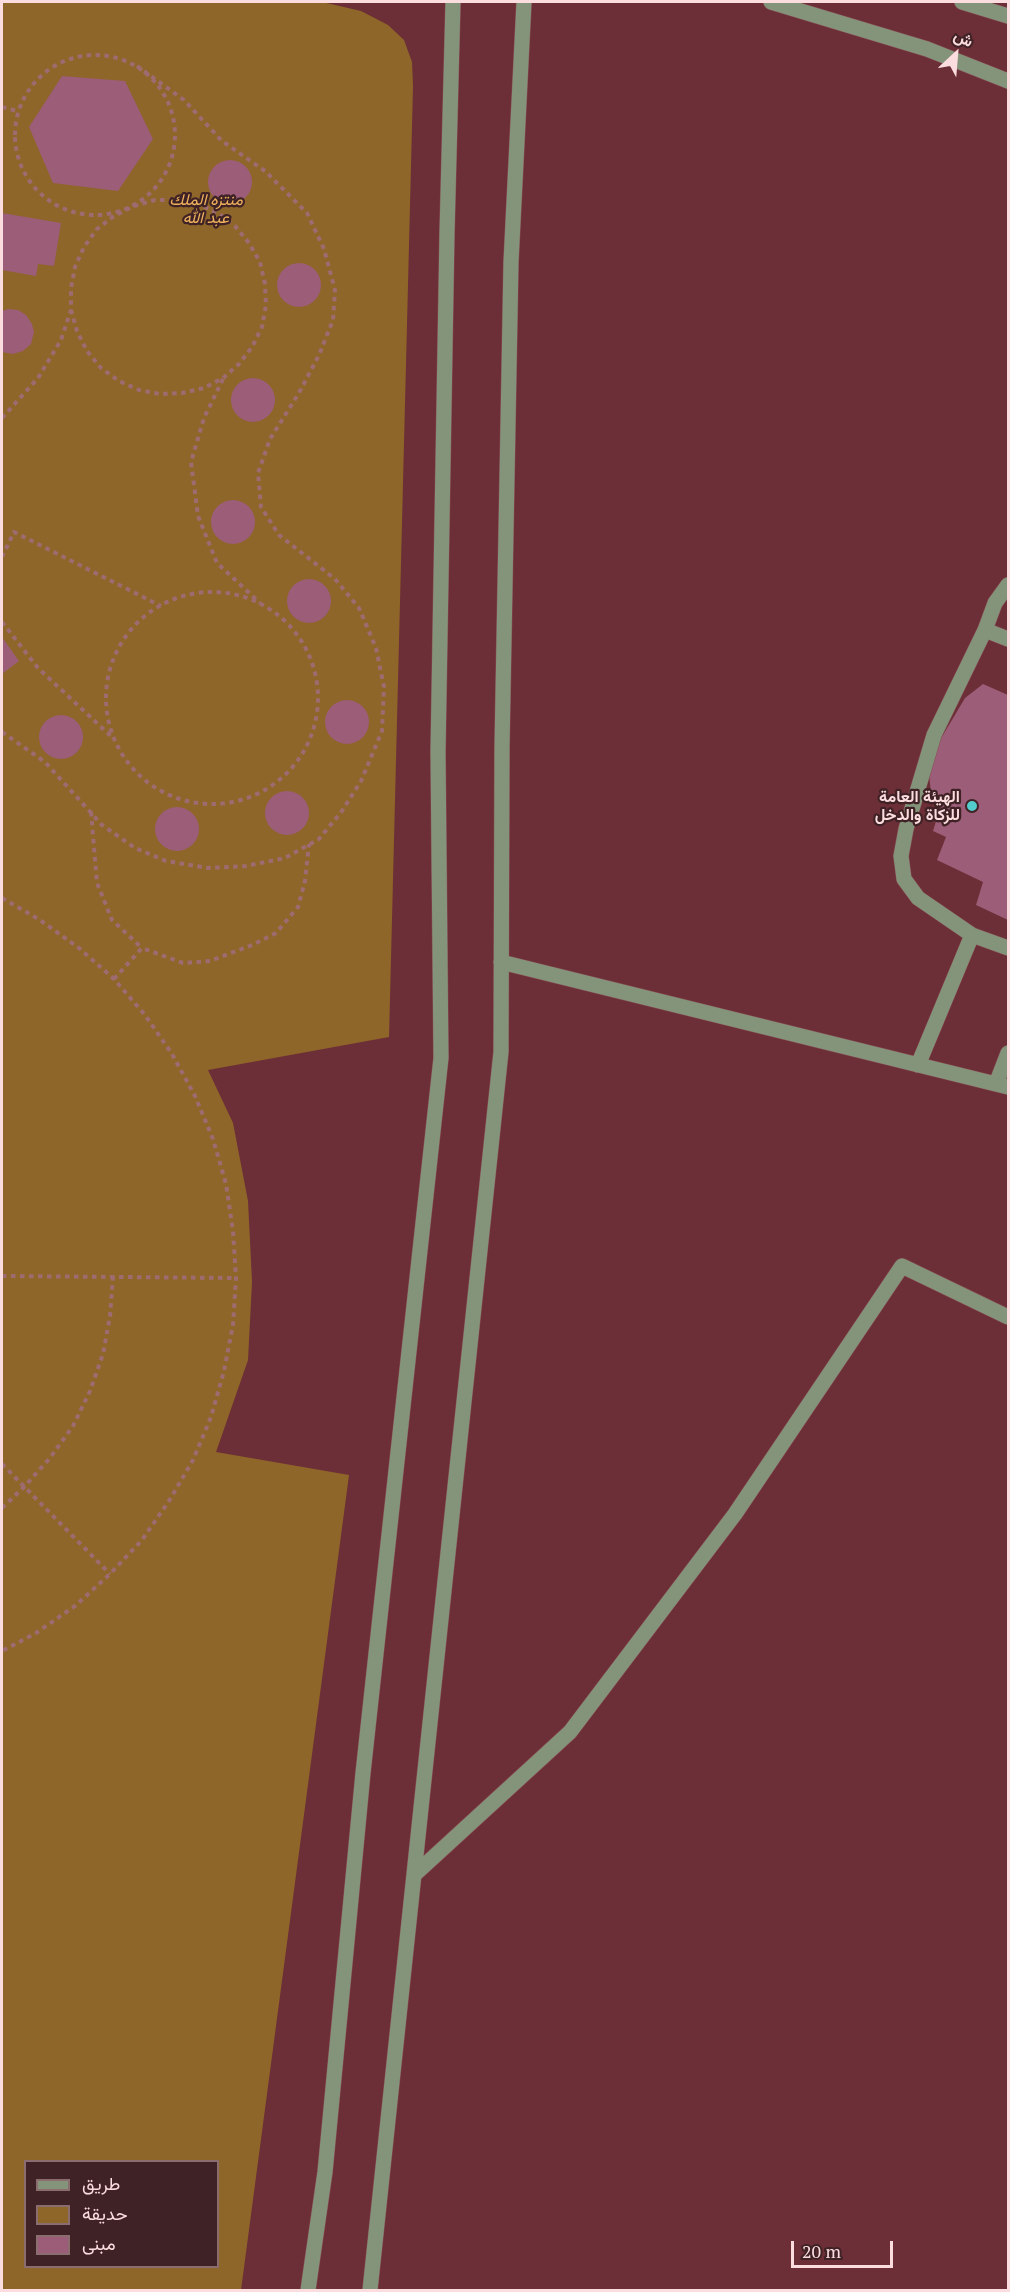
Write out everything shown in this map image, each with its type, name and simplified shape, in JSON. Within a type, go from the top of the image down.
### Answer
[{"type":"street","points":[[308,2290],[325,2172],[364,1761],[441,1058],[438,752],[453,2]]},
{"type":"street","points":[[370,2290],[501,1052],[502,736],[511,274],[524,2]]},
{"type":"street","points":[[771,2],[927,48],[1008,81]]},
{"type":"street","points":[[962,2],[1008,16]]},
{"type":"street","points":[[1008,585],[995,603],[985,630],[934,735],[900,856],[904,879],[918,898],[972,935],[1008,948]]},
{"type":"street","points":[[985,630],[1008,639]]},
{"type":"street","points":[[918,1065],[972,935]]},
{"type":"street","points":[[501,962],[1002,1086],[1008,1053]]},
{"type":"street","points":[[414,1875],[570,1732],[735,1514],[902,1266],[1008,1317]]},
{"type":"path","points":[[2,732],[45,762],[102,825],[135,849],[166,861],[208,868],[246,866],[285,858],[319,839],[342,811],[361,781],[382,731],[384,687],[376,648],[359,608],[335,579],[279,535],[261,507],[258,473],[270,439],[299,393],[333,320],[335,290],[324,249],[307,213],[265,171],[222,141],[184,100],[137,66],[118,58],[97,54],[76,56],[57,64],[39,76],[26,92],[17,111],[14,132],[16,153],[24,173],[36,190],[53,203],[72,212],[92,215],[114,213],[154,200],[176,200],[198,204],[218,213],[235,226],[255,252],[265,284],[266,305],[262,327],[252,347],[239,364],[223,378],[204,388],[182,393],[160,394],[139,390],[119,381],[101,368],[82,341],[71,310]]},
{"type":"path","points":[[2,418],[38,378],[61,339],[71,310],[71,288],[75,267],[84,247],[97,230],[114,216],[134,206],[150,194],[164,178],[172,158],[176,137],[174,116],[166,97],[154,80],[137,66]]},
{"type":"path","points":[[2,107],[17,111]]},
{"type":"path","points":[[223,378],[204,418],[191,462],[198,516],[217,563],[299,637],[310,658],[317,681],[318,704],[315,727],[306,749],[292,769],[274,784],[253,796],[231,803],[207,804],[184,800],[161,791],[142,778],[126,760],[115,739],[108,716],[106,693],[110,669],[119,647],[132,628],[150,612],[194,594],[217,593],[241,597],[263,606]]},
{"type":"path","points":[[2,557],[14,532],[161,606]]},
{"type":"path","points":[[2,621],[38,668],[115,739]]},
{"type":"path","points":[[90,812],[97,883],[112,920],[142,948],[183,963],[210,961],[276,933],[298,907],[305,881],[309,844]]},
{"type":"path","points":[[2,898],[40,920],[79,948],[114,979],[145,1015],[172,1054],[195,1096],[213,1139],[226,1184],[233,1232],[236,1278],[233,1325],[224,1371],[211,1417],[197,1450],[169,1501],[142,1540],[75,1606],[36,1633],[2,1651]]},
{"type":"path","points":[[114,979],[142,948]]},
{"type":"path","points":[[2,1276],[236,1278]]},
{"type":"path","points":[[2,1508],[50,1458],[73,1426],[90,1391],[105,1345],[113,1277]]},
{"type":"path","points":[[2,1464],[110,1574]]},
{"type":"green space","name":"منتزه الملك عبد الله","points":[[2,2],[322,2],[361,11],[388,25],[404,40],[412,62],[389,1037],[208,1070],[233,1123],[248,1201],[252,1282],[248,1360],[216,1452],[349,1475],[241,2290],[2,2290]]},
{"type":"building","points":[[62,76],[125,81],[153,139],[118,191],[53,183],[29,127]]},
{"type":"building","points":[[230,160],[239,161],[246,166],[251,173],[251,191],[246,198],[239,203],[230,204],[221,203],[214,198],[209,191],[208,182],[209,173],[214,166],[221,161]]},
{"type":"building","points":[[2,213],[61,223],[54,266],[38,264],[36,276],[2,270]]},
{"type":"building","points":[[299,263],[308,264],[315,269],[320,276],[320,294],[315,301],[308,306],[299,307],[290,306],[283,301],[278,294],[277,285],[278,276],[283,269],[290,264]]},
{"type":"building","points":[[18,310],[26,315],[34,332],[31,344],[23,351],[13,354],[2,352],[2,311]]},
{"type":"building","points":[[253,378],[262,379],[269,384],[274,391],[274,409],[269,416],[262,421],[253,422],[244,421],[237,416],[232,409],[231,400],[232,391],[237,384],[244,379]]},
{"type":"building","points":[[233,500],[242,501],[249,506],[254,513],[254,531],[249,538],[242,543],[233,544],[224,543],[217,538],[212,531],[211,522],[212,513],[217,506],[224,501]]},
{"type":"building","points":[[309,579],[318,580],[325,585],[330,592],[330,610],[325,617],[318,622],[309,623],[300,622],[293,617],[288,610],[287,601],[288,592],[293,585],[300,580]]},
{"type":"building","points":[[2,637],[19,661],[2,674]]},
{"type":"building","name":"الهيئة العامة للزكاة والدخل","points":[[983,684],[1008,695],[1008,920],[976,905],[983,882],[937,860],[946,837],[933,831],[940,808],[932,803],[929,774],[940,740],[965,698]]},
{"type":"building","points":[[347,700],[356,701],[363,706],[368,713],[368,731],[363,738],[356,743],[347,744],[338,743],[331,738],[326,731],[325,722],[326,713],[331,706],[338,701]]},
{"type":"building","points":[[61,715],[70,716],[77,721],[82,728],[82,746],[77,753],[70,758],[61,759],[52,758],[45,753],[40,746],[39,737],[40,728],[45,721],[52,716]]},
{"type":"building","points":[[287,791],[296,792],[303,797],[308,804],[308,822],[303,829],[296,834],[287,835],[278,834],[271,829],[266,822],[265,813],[266,804],[271,797],[278,792]]},
{"type":"building","points":[[177,807],[186,808],[193,813],[198,820],[198,838],[193,845],[186,850],[177,851],[168,850],[161,845],[156,838],[155,829],[156,820],[161,813],[168,808]]},
{"type":"place","name":"الهيئة العامة للزكاة والدخل","points":[[972,806]]}]
